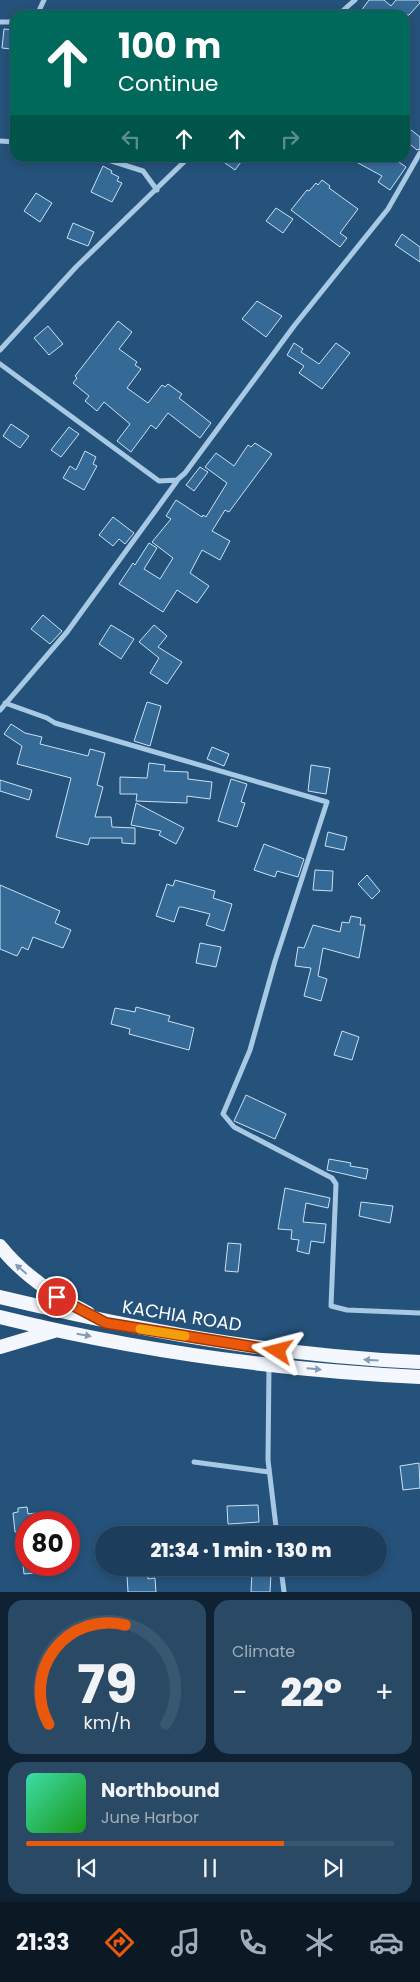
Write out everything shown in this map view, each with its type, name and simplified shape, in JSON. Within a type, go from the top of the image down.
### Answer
[{"type":"highway","points":[[0,1246],[17,1267],[57,1297],[111,1324],[114,1340]]},
{"type":"highway","name":"KACHIA ROAD","points":[[0,1297],[111,1324],[278,1351],[338,1358],[420,1362]]},
{"type":"highway","name":"KACHIA ROAD","points":[[1,1318],[57,1330],[269,1366],[420,1377]]},
{"type":"highway","points":[[0,1347],[57,1330]]},
{"type":"street","points":[[344,10],[355,0]]},
{"type":"street","points":[[0,710],[67,632],[177,480],[185,473],[294,326],[388,209],[420,153]]},
{"type":"street","points":[[115,162],[143,171],[157,190]]},
{"type":"street","points":[[0,350],[76,267],[184,162]]},
{"type":"street","points":[[0,364],[159,482],[177,480]]},
{"type":"street","points":[[5,703],[47,718],[55,723],[327,802],[275,961],[250,1050],[223,1114],[234,1128],[332,1178],[336,1184],[331,1306],[347,1310],[420,1313]]},
{"type":"street","points":[[269,1366],[270,1472],[276,1526]]},
{"type":"street","points":[[194,1462],[270,1472]]},
{"type":"street","points":[[282,1576],[284,1592]]},
{"type":"building","points":[[369,0],[384,0],[391,6],[396,0],[420,0],[420,3],[410,14],[410,10],[362,10]]},
{"type":"building","points":[[4,29],[10,30],[10,49],[2,48]]},
{"type":"building","points":[[410,129],[420,137],[420,149],[417,150],[410,144]]},
{"type":"building","points":[[224,162],[241,162],[235,170]]},
{"type":"building","points":[[356,162],[399,162],[406,167],[390,190],[378,182],[382,176]]},
{"type":"building","points":[[103,166],[119,177],[117,181],[122,183],[112,202],[91,192]]},
{"type":"building","points":[[322,180],[330,186],[329,188],[358,209],[340,233],[347,238],[340,247],[291,210],[307,190],[309,191],[316,183],[318,185]]},
{"type":"building","points":[[36,193],[52,203],[40,222],[24,211]]},
{"type":"building","points":[[276,208],[293,219],[283,233],[266,221]]},
{"type":"building","points":[[73,223],[94,232],[88,246],[67,238]]},
{"type":"building","points":[[402,234],[420,247],[420,262],[395,245]]},
{"type":"building","points":[[257,301],[282,316],[266,337],[242,319]]},
{"type":"building","points":[[118,321],[132,332],[119,349],[137,362],[135,365],[141,369],[127,388],[148,403],[162,385],[165,387],[168,384],[182,394],[179,398],[211,423],[200,438],[168,413],[156,429],[151,425],[131,452],[117,441],[130,424],[104,402],[97,411],[85,401],[89,396],[73,383],[77,378],[75,376]]},
{"type":"building","points":[[48,326],[63,344],[49,355],[34,338]]},
{"type":"building","points":[[294,343],[303,349],[301,352],[319,364],[336,343],[350,353],[322,389],[299,373],[304,366],[287,355]]},
{"type":"building","points":[[11,424],[29,436],[20,448],[3,436]]},
{"type":"building","points":[[69,427],[79,434],[61,457],[51,450]]},
{"type":"building","points":[[255,443],[272,454],[229,512],[225,510],[212,531],[230,541],[220,560],[202,550],[190,573],[209,586],[197,603],[177,590],[163,612],[119,584],[133,563],[135,565],[149,543],[157,548],[144,569],[160,579],[173,558],[152,542],[171,519],[166,516],[176,500],[202,517],[203,515],[206,517],[227,483],[205,467],[216,453],[234,466],[248,445],[251,447]]},
{"type":"building","points":[[85,451],[96,457],[93,464],[97,466],[84,490],[63,478],[70,466],[76,470]]},
{"type":"building","points":[[200,467],[208,472],[194,491],[186,485]]},
{"type":"building","points":[[113,517],[134,533],[125,544],[119,539],[113,546],[99,535]]},
{"type":"building","points":[[43,615],[62,631],[50,644],[31,629]]},
{"type":"building","points":[[111,625],[134,639],[121,659],[99,644]]},
{"type":"building","points":[[154,625],[167,636],[158,647],[182,662],[167,684],[150,673],[159,658],[139,642]]},
{"type":"building","points":[[147,702],[161,706],[150,746],[134,741]]},
{"type":"building","points":[[11,724],[25,733],[42,737],[40,744],[88,756],[90,749],[105,753],[97,785],[103,787],[95,817],[111,817],[112,827],[135,828],[135,844],[122,843],[122,838],[90,838],[88,845],[56,837],[71,778],[17,764],[22,746],[4,734]]},
{"type":"building","points":[[212,747],[229,754],[224,766],[207,759]]},
{"type":"building","points":[[149,763],[165,765],[164,771],[188,772],[188,779],[212,782],[210,799],[187,796],[187,803],[136,801],[137,794],[120,794],[120,777],[147,778]]},
{"type":"building","points":[[311,765],[330,768],[326,794],[308,791]]},
{"type":"building","points":[[231,779],[247,784],[241,802],[245,803],[237,827],[218,821]]},
{"type":"building","points":[[0,780],[32,790],[29,800],[0,791]]},
{"type":"building","points":[[136,803],[184,828],[176,844],[159,835],[161,831],[131,825]]},
{"type":"building","points":[[328,832],[347,837],[344,850],[325,846]]},
{"type":"building","points":[[264,844],[304,859],[298,877],[277,871],[275,877],[254,870]]},
{"type":"building","points":[[315,870],[333,871],[332,891],[313,890]]},
{"type":"building","points":[[367,875],[380,891],[372,899],[358,884]]},
{"type":"building","points":[[175,880],[215,891],[213,898],[232,904],[224,931],[206,925],[210,914],[182,907],[179,907],[174,922],[156,916],[167,884],[173,886]]},
{"type":"building","points":[[0,885],[60,911],[55,923],[71,930],[63,948],[33,937],[28,950],[22,947],[17,956],[0,949]]},
{"type":"building","points":[[351,916],[361,918],[360,925],[365,925],[359,958],[323,948],[318,976],[327,979],[321,1001],[304,996],[311,968],[295,966],[298,947],[304,948],[313,925],[340,932],[342,922],[349,923]]},
{"type":"building","points":[[200,943],[221,947],[216,967],[196,963]]},
{"type":"building","points":[[136,1007],[170,1016],[168,1021],[194,1028],[189,1050],[129,1034],[130,1029],[111,1024],[115,1008],[135,1012]]},
{"type":"building","points":[[342,1031],[359,1037],[352,1060],[334,1055]]},
{"type":"building","points":[[246,1095],[286,1114],[275,1139],[234,1121]]},
{"type":"building","points":[[329,1159],[351,1163],[350,1166],[368,1169],[366,1179],[327,1170]]},
{"type":"building","points":[[285,1188],[330,1198],[328,1208],[306,1203],[303,1222],[326,1224],[324,1243],[311,1241],[309,1254],[297,1251],[299,1240],[291,1239],[292,1230],[278,1229]]},
{"type":"building","points":[[361,1202],[393,1206],[390,1223],[359,1216]]},
{"type":"building","points":[[228,1243],[241,1244],[238,1272],[225,1271]]},
{"type":"building","points":[[419,1463],[420,1488],[403,1490],[400,1466]]},
{"type":"building","points":[[258,1505],[259,1522],[228,1524],[227,1506]]},
{"type":"building","points":[[27,1507],[28,1511],[18,1511],[18,1508]]},
{"type":"building","points":[[13,1513],[15,1513],[15,1532]]},
{"type":"building","points":[[127,1576],[155,1578],[156,1592],[128,1592]]},
{"type":"building","points":[[252,1576],[271,1576],[270,1592],[251,1592]]},
{"type":"slow traffic","points":[[140,1329],[185,1336]]},
{"type":"route","points":[[57,1297],[106,1323],[278,1351]]}]
